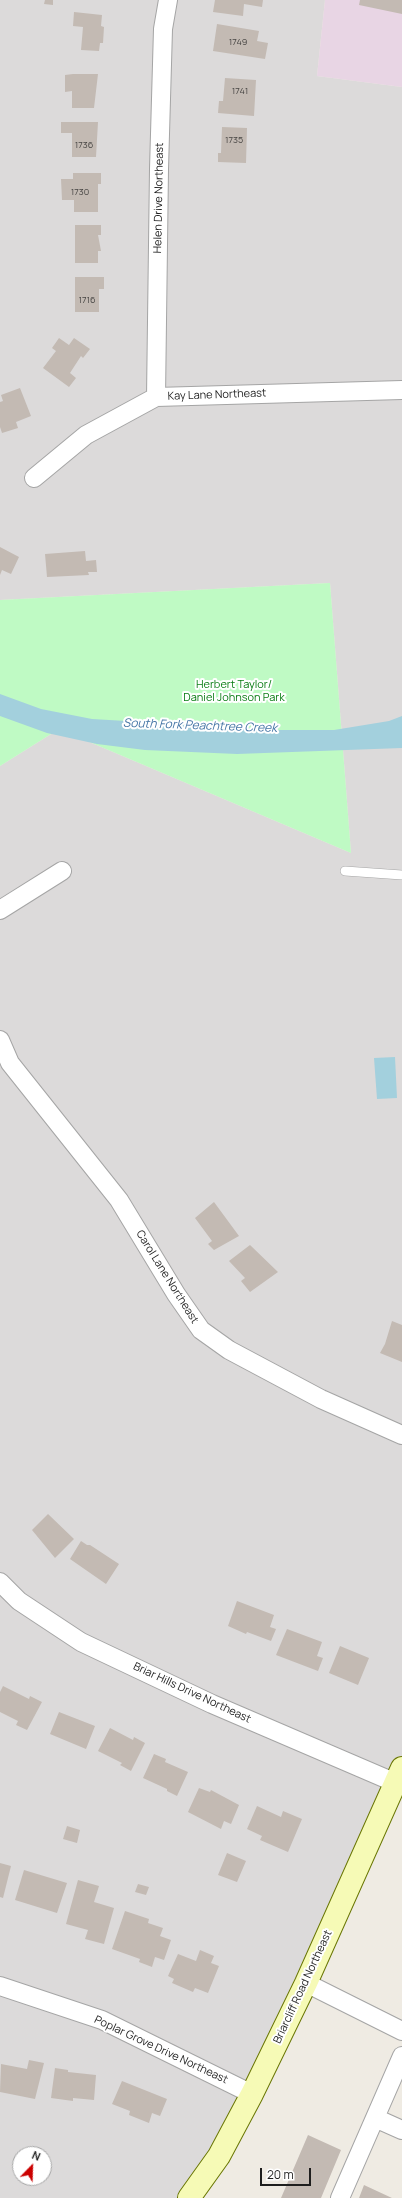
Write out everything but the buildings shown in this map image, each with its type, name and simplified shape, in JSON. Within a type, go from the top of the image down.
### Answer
[{"type":"main road","name":"Briarcliff Road Northeast","points":[[190,2198],[218,2156],[252,2094],[306,1983],[399,1776]]},
{"type":"street","name":"Helen Drive Northeast","points":[[156,397],[159,169],[164,29],[168,0]]},
{"type":"street","name":"Kay Lane Northeast","points":[[34,478],[86,435],[156,397],[402,390]]},
{"type":"street","points":[[0,910],[62,871]]},
{"type":"street","name":"Carol Lane Northeast","points":[[0,1040],[10,1063],[119,1200],[176,1294],[201,1330],[229,1350],[321,1399],[402,1435]]},
{"type":"street","name":"Briar Hills Drive Northeast","points":[[0,1582],[19,1602],[81,1642],[212,1704],[399,1776]]},
{"type":"street","points":[[306,1983],[402,2031]]},
{"type":"street","name":"Poplar Grove Drive Northeast","points":[[0,1986],[102,2020],[252,2094]]},
{"type":"street","points":[[340,2198],[402,2056]]},
{"type":"street","points":[[375,2118],[402,2130]]},
{"type":"lane","points":[[345,871],[402,875]]},
{"type":"shaded area","points":[[0,0],[325,0],[317,76],[402,87],[402,1756],[194,2198],[0,2198],[0,766],[59,729],[351,853],[330,583],[0,600]]},
{"type":"shaded area","points":[[325,0],[402,0],[402,87],[317,76]]},
{"type":"green space","name":"Herbert Taylor/ Daniel Johnson Park","points":[[330,583],[351,853],[59,729],[0,766],[0,600]]},
{"type":"water","name":"South Fork Peachtree Creek","points":[[0,694],[41,709],[92,719],[280,730],[334,730],[389,721],[402,716],[402,748],[237,754],[145,750],[97,744],[47,733],[0,716]]},
{"type":"water","points":[[395,1057],[397,1098],[377,1099],[374,1058]]}]
